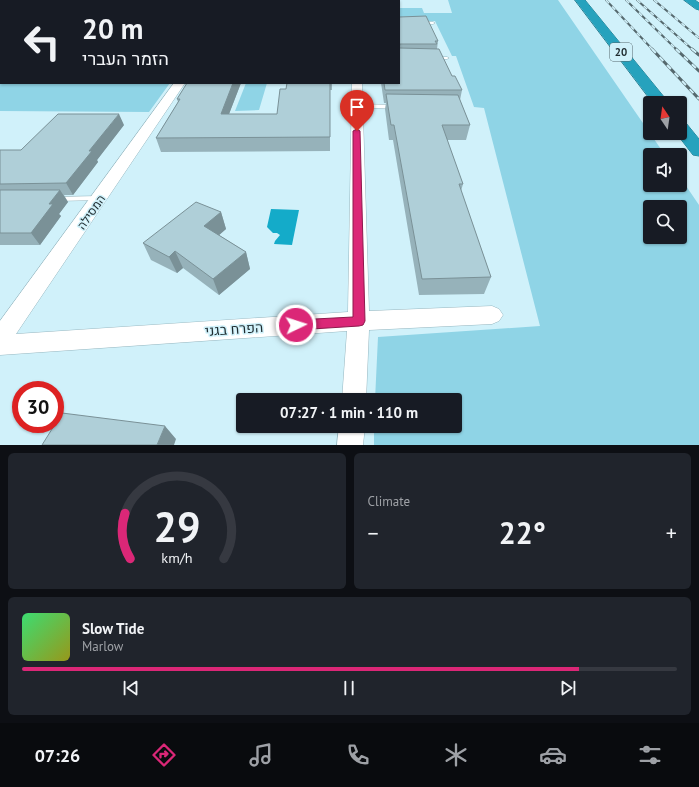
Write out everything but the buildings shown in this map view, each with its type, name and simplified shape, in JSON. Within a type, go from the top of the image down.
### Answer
[{"type":"highway","name":"20","points":[[580,0],[655,96]]},
{"type":"highway","points":[[689,0],[699,7]]},
{"type":"highway","points":[[687,136],[699,151]]},
{"type":"street","name":"המסילה","points":[[0,339],[179,84]]},
{"type":"street","points":[[354,393],[359,321],[357,84]]},
{"type":"street","name":"הפרח בגני","points":[[0,345],[359,321],[492,315]]},
{"type":"street","points":[[350,445],[351,433]]},
{"type":"lane","points":[[400,22],[433,23]]},
{"type":"lane","points":[[427,58],[448,58]]},
{"type":"lane","points":[[357,106],[402,107]]},
{"type":"lane","points":[[46,199],[100,198]]},
{"type":"shaded area","points":[[448,0],[558,0],[643,123],[643,140],[655,140],[660,148],[643,148],[643,192],[687,192],[687,187],[699,205],[699,445],[374,445],[374,433],[462,433],[462,393],[375,393],[378,337],[540,326],[484,108],[474,107],[456,56],[452,56],[435,21],[400,21],[400,8],[422,8],[424,13],[452,13]]},
{"type":"shaded area","points":[[0,84],[169,84],[149,112],[0,111]]},
{"type":"shaded area","points":[[246,84],[267,84],[259,110],[235,111]]},
{"type":"shaded area","points":[[271,209],[299,210],[292,245],[274,244],[280,235],[273,233],[267,227]]},
{"type":"railway","points":[[606,0],[653,50]]},
{"type":"railway","points":[[626,0],[677,50]]},
{"type":"railway","points":[[637,0],[693,50]]},
{"type":"railway","points":[[654,0],[699,38]]},
{"type":"railway","points":[[652,49],[699,99]]},
{"type":"railway","points":[[676,49],[699,71]]},
{"type":"railway","points":[[692,49],[699,55]]},
{"type":"route","points":[[296,325],[359,321],[357,131]]}]
